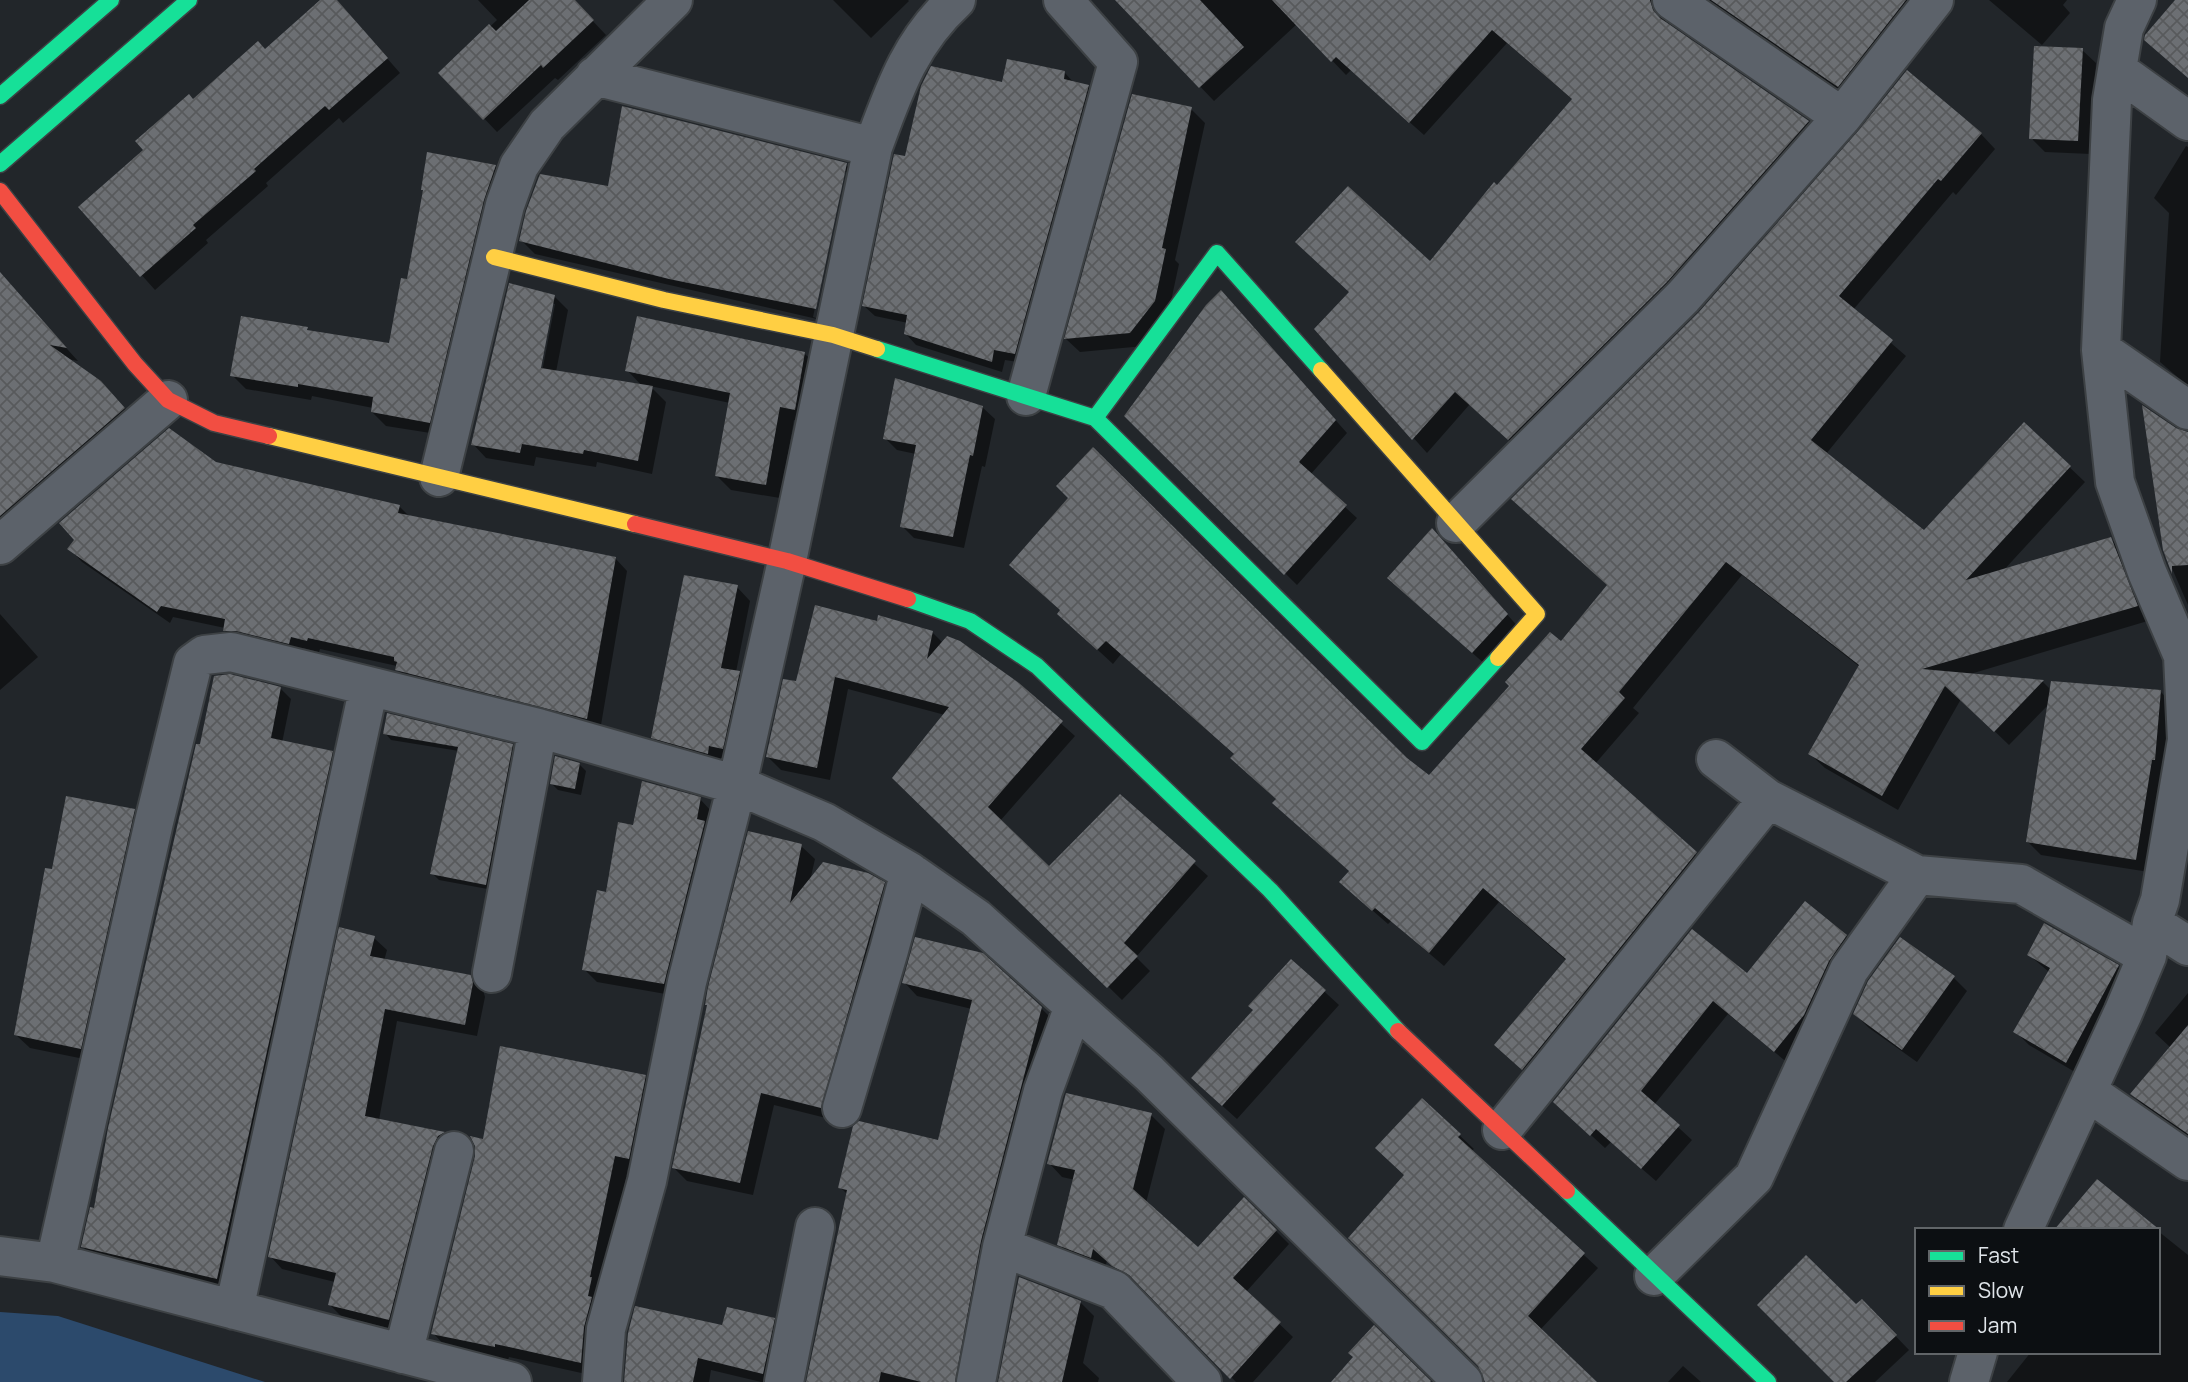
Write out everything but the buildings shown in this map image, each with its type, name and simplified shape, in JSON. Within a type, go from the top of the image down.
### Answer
[{"type":"street","points":[[0,96],[111,0]]},
{"type":"street","points":[[0,164],[189,0]]},
{"type":"street","points":[[439,477],[505,205],[519,166],[547,125],[673,0]]},
{"type":"street","points":[[1026,396],[1118,62],[1063,0]]},
{"type":"street","points":[[1672,0],[1842,117]]},
{"type":"street","points":[[1456,523],[1684,297],[1842,117],[1934,0]]},
{"type":"street","points":[[2024,1228],[2088,1092],[2149,939],[2160,900],[2187,740],[2183,656],[2147,572],[2115,482],[2101,350],[2112,100],[2124,28],[2137,0]]},
{"type":"street","points":[[602,1382],[606,1329],[647,1181],[687,982],[737,785],[787,561],[873,146],[909,57],[942,6]]},
{"type":"street","points":[[2117,70],[2188,121]]},
{"type":"street","points":[[595,76],[873,146]]},
{"type":"street","points":[[0,191],[135,365],[168,400],[214,422],[787,561],[971,621],[1037,666],[1270,890],[1387,1021],[1768,1382]]},
{"type":"street","points":[[494,257],[664,300],[833,335],[1095,418],[1422,742],[1537,614],[1217,253],[1095,418]]},
{"type":"street","points":[[2101,350],[2188,410]]},
{"type":"street","points":[[0,545],[168,400]]},
{"type":"street","points":[[55,1264],[153,822],[193,663],[204,655],[231,652],[538,728],[737,785],[824,822],[910,872],[976,918],[1149,1073],[1456,1380]]},
{"type":"street","points":[[234,1310],[369,686]]},
{"type":"street","points":[[492,973],[538,728]]},
{"type":"street","points":[[1716,759],[1768,799],[1917,875],[2021,884],[2149,939],[2188,946]]},
{"type":"street","points":[[1502,1130],[1768,799]]},
{"type":"street","points":[[842,1108],[890,950],[910,872]]},
{"type":"street","points":[[1654,1276],[1754,1177],[1849,970],[1917,875]]},
{"type":"street","points":[[976,1382],[1002,1247],[1043,1091],[1074,1006]]},
{"type":"street","points":[[2088,1092],[2188,1161]]},
{"type":"street","points":[[403,1354],[454,1151]]},
{"type":"street","points":[[784,1382],[815,1227]]},
{"type":"street","points":[[1002,1247],[1114,1290],[1202,1382]]},
{"type":"street","points":[[0,1256],[55,1264],[512,1382]]},
{"type":"street","points":[[1969,1382],[1977,1354]]},
{"type":"shaded area","points":[[0,1312],[58,1316],[265,1382],[0,1382]]},
{"type":"traffic: fast","points":[[0,96],[111,0]]},
{"type":"traffic: fast","points":[[0,164],[189,0]]},
{"type":"traffic: fast","points":[[877,349],[1095,418],[1217,253],[1321,370]]},
{"type":"traffic: fast","points":[[1095,418],[1422,742],[1498,658]]},
{"type":"traffic: fast","points":[[908,599],[970,621],[1037,666],[1270,890],[1398,1031]]},
{"type":"traffic: fast","points":[[1567,1191],[1768,1382]]},
{"type":"traffic: slow","points":[[494,257],[664,300],[833,335],[877,349]]},
{"type":"traffic: slow","points":[[1321,370],[1537,614],[1498,658]]},
{"type":"traffic: slow","points":[[269,436],[635,524]]},
{"type":"traffic: jam","points":[[0,191],[135,364],[168,400],[214,423],[269,436]]},
{"type":"traffic: jam","points":[[635,524],[787,561],[908,599]]},
{"type":"traffic: jam","points":[[1398,1031],[1567,1191]]}]
